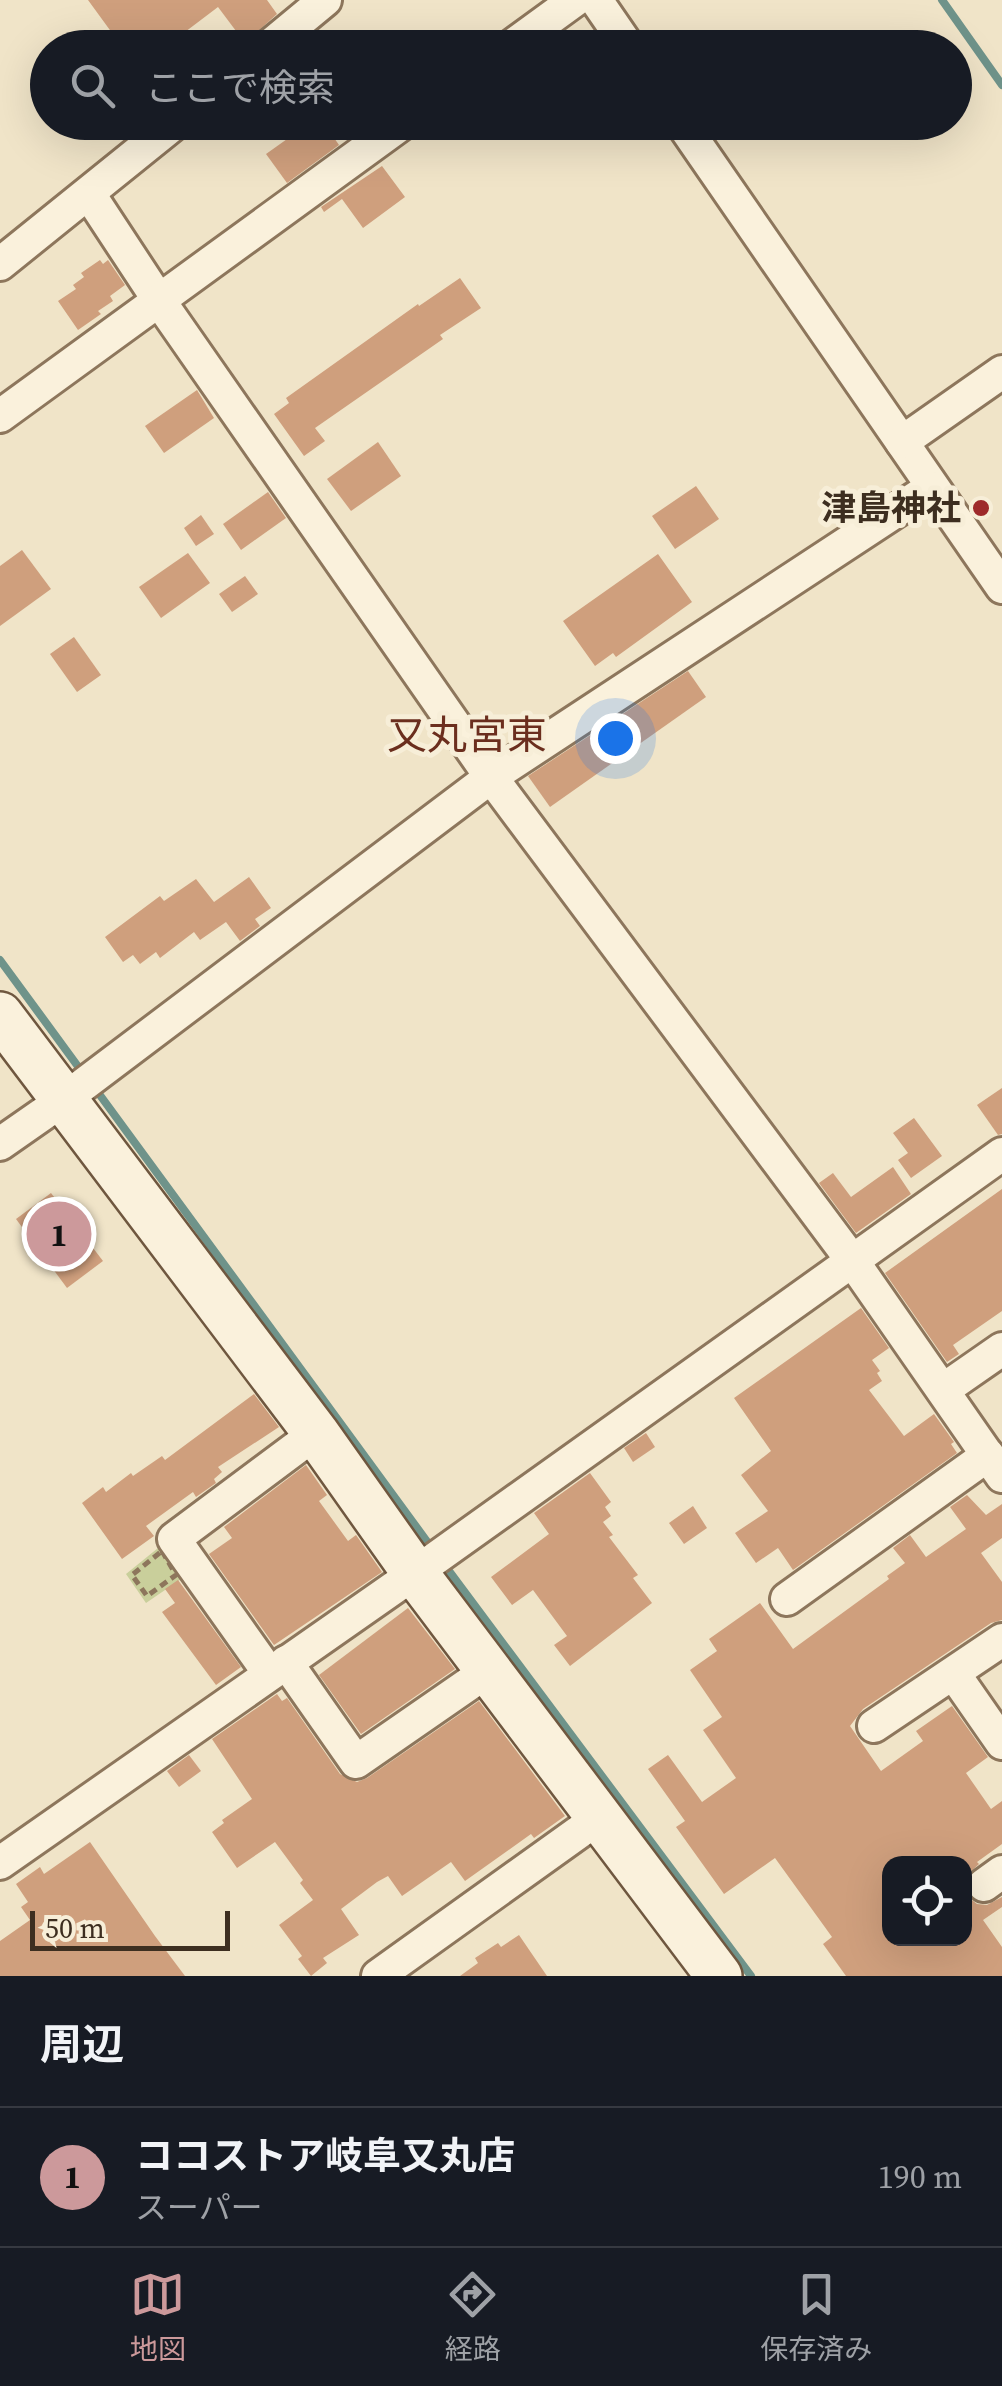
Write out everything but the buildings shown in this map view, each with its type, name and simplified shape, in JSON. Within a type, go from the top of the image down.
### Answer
[{"type":"street","points":[[289,30],[325,0]]},
{"type":"street","points":[[534,30],[575,0]]},
{"type":"street","points":[[596,0],[617,30]]},
{"type":"street","points":[[0,264],[154,140]]},
{"type":"street","points":[[0,416],[379,140]]},
{"type":"street","points":[[692,140],[1002,587]]},
{"type":"street","points":[[89,194],[491,777],[854,1262],[995,1466],[787,1599]]},
{"type":"street","points":[[902,442],[1002,372]]},
{"type":"street","points":[[0,1144],[491,777],[931,488]]},
{"type":"street","points":[[0,1015],[719,1976]]},
{"type":"street","points":[[0,1863],[416,1573],[1002,1154]]},
{"type":"street","points":[[942,1390],[1002,1349]]},
{"type":"street","points":[[316,1433],[174,1540],[356,1762],[489,1670]]},
{"type":"street","points":[[874,1726],[1002,1640]]},
{"type":"street","points":[[954,1674],[1002,1743]]},
{"type":"street","points":[[378,1976],[600,1816]]},
{"type":"path","points":[[162,1551],[176,1575],[146,1596],[132,1575],[162,1551]]},
{"type":"green space","points":[[163,1544],[184,1577],[146,1603],[126,1574]]},
{"type":"waterway","points":[[942,0],[963,30]]},
{"type":"waterway","points":[[972,42],[1002,85]]},
{"type":"waterway","points":[[0,960],[85,1076]]},
{"type":"waterway","points":[[94,1087],[434,1551]]},
{"type":"waterway","points":[[443,1563],[751,1976]]},
{"type":"place","name":"津島神社","points":[[981,508]]},
{"type":"place","name":"ココストア岐阜又丸店","points":[[59,1234]]},
{"type":"district","name":"又丸宮東","points":[[467,735]]}]
